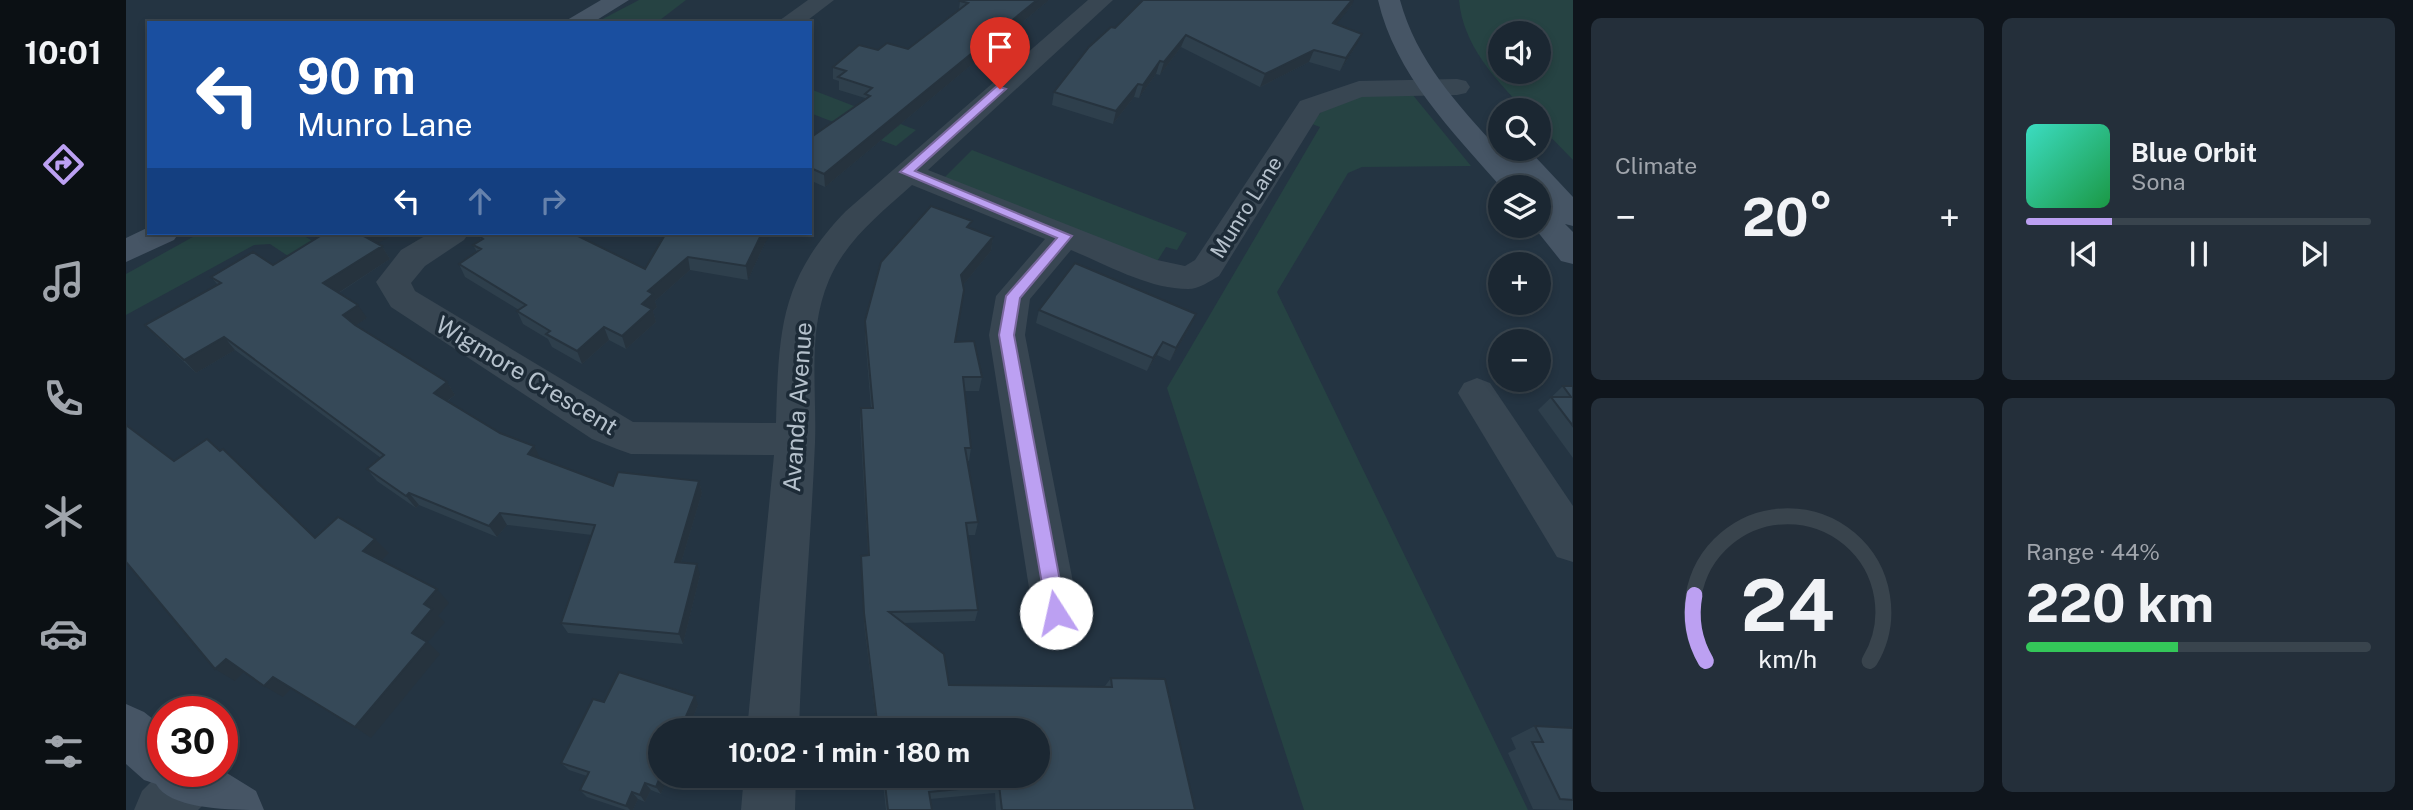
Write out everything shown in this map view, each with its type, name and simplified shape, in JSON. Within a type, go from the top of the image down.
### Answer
[{"type":"street","points":[[578,21],[618,0]]},
{"type":"street","points":[[791,21],[824,0]]},
{"type":"street","name":"Avanda Avenue","points":[[774,718],[795,439],[796,353],[800,322],[809,288],[836,240],[906,172],[1102,0]]},
{"type":"street","points":[[1389,0],[1396,28],[1407,53],[1488,125]]},
{"type":"street","points":[[1414,0],[1420,28],[1445,87],[1508,175]]},
{"type":"street","name":"Munro Lane","points":[[906,172],[1161,273],[1189,278],[1199,275],[1212,261],[1310,107],[1359,89],[1445,87]]},
{"type":"street","points":[[1524,161],[1573,216]]},
{"type":"street","points":[[1551,227],[1573,253]]},
{"type":"street","points":[[126,251],[159,235]]},
{"type":"street","name":"Wigmore Crescent","points":[[450,235],[413,258],[393,282],[403,299],[606,428],[631,438],[795,439]]},
{"type":"street","points":[[1056,613],[1007,335],[1013,296],[1066,236]]},
{"type":"street","points":[[1477,393],[1573,543]]},
{"type":"street","points":[[126,730],[147,753]]},
{"type":"street","points":[[186,787],[237,810]]},
{"type":"street","points":[[768,810],[769,788]]},
{"type":"green space","points":[[639,0],[686,0],[659,21],[599,21]]},
{"type":"green space","points":[[1459,0],[1573,0],[1573,160],[1551,137],[1551,98],[1514,98],[1501,84],[1551,84],[1551,21],[1488,21],[1488,68],[1467,32]]},
{"type":"green space","points":[[812,90],[916,130],[896,146],[812,114]]},
{"type":"green space","points":[[1412,94],[1471,166],[1362,167],[1348,173],[1277,292],[1528,810],[1304,810],[1167,388],[1320,127],[1312,124],[1321,113],[1331,105],[1356,97]]},
{"type":"green space","points":[[972,150],[1187,233],[1177,250],[1166,247],[1156,263],[944,178]]},
{"type":"green space","points":[[196,235],[302,235],[360,269],[333,286],[270,244],[254,245],[126,315],[126,274]]},
{"type":"building","points":[[1037,0],[824,174],[812,170],[812,137],[870,96],[865,94],[872,88],[838,77],[846,71],[833,67],[859,45],[878,50],[887,43],[908,49],[968,3],[960,1]]},
{"type":"building","points":[[1143,0],[1352,0],[1333,23],[1362,34],[1346,58],[1314,50],[1265,74],[1186,35],[1164,62],[1160,61],[1143,85],[1138,84],[1116,111],[1054,92],[1089,47],[1111,27],[1115,28]]},
{"type":"building","points":[[931,206],[972,221],[967,227],[993,237],[961,275],[964,290],[955,342],[974,341],[982,377],[963,377],[971,448],[965,448],[978,522],[966,523],[978,610],[889,612],[944,654],[949,685],[1112,687],[1111,678],[1165,679],[1195,810],[1002,810],[999,788],[1050,788],[1050,718],[877,718],[864,613],[861,556],[869,555],[861,408],[873,408],[865,321],[881,262]]},
{"type":"building","points":[[322,235],[362,235],[382,246],[323,283],[358,305],[343,315],[355,325],[447,382],[434,393],[500,433],[534,446],[528,454],[613,486],[618,472],[699,481],[675,562],[697,564],[679,634],[561,623],[595,525],[500,513],[489,526],[409,493],[406,496],[367,469],[384,455],[224,337],[184,360],[145,325],[221,283],[211,277],[253,252],[273,265]]},
{"type":"building","points":[[576,235],[645,269],[665,235],[761,235],[746,266],[688,257],[648,291],[653,294],[642,304],[652,309],[622,336],[604,327],[577,351],[546,334],[550,331],[517,311],[526,305],[459,264],[481,249],[473,245],[483,239],[479,236]]},
{"type":"building","points":[[1075,263],[1196,314],[1176,348],[1163,342],[1153,358],[1039,310]]},
{"type":"building","points":[[1563,386],[1573,386],[1573,426],[1551,397],[1571,397]]},
{"type":"building","points":[[126,425],[174,461],[207,439],[220,451],[223,449],[315,538],[338,517],[375,539],[363,551],[437,589],[424,604],[432,609],[412,633],[427,642],[355,727],[273,677],[264,686],[226,659],[215,669],[126,562]]},
{"type":"building","points":[[619,672],[695,696],[685,718],[648,718],[648,784],[645,783],[640,795],[632,792],[626,806],[580,790],[589,772],[561,763],[593,699],[604,702]]},
{"type":"building","points":[[1535,726],[1573,728],[1573,800],[1560,799],[1532,742],[1543,742]]},
{"type":"building","points":[[885,788],[969,788],[929,792],[932,810],[888,810]]},
{"type":"route","points":[[1000,89],[906,172],[1066,236],[1013,296],[1007,335],[1056,613]]}]
